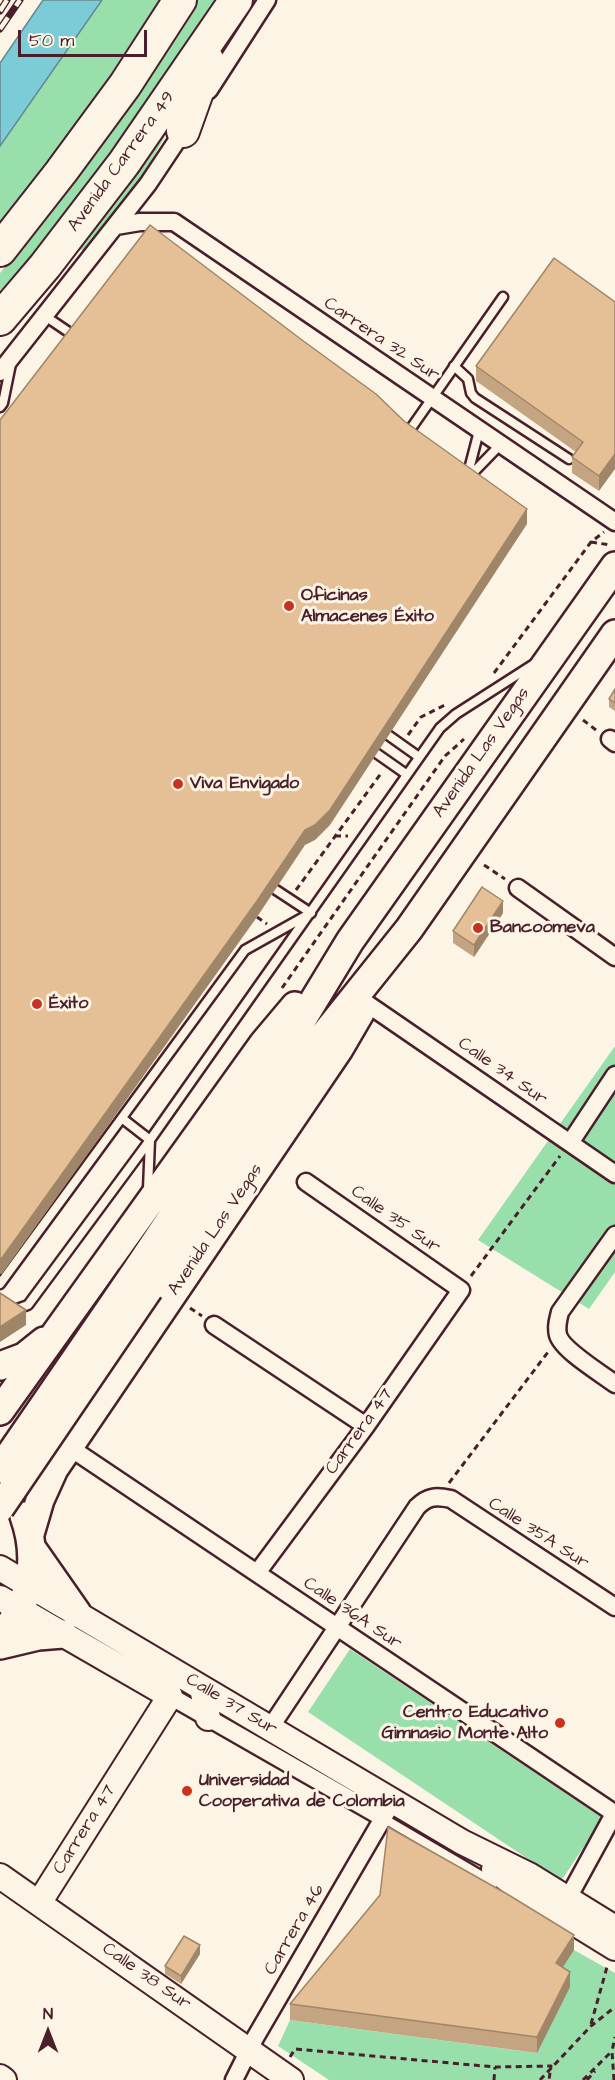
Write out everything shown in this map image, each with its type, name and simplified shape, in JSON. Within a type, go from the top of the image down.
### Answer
[{"type":"highway","points":[[0,250],[125,85],[180,0]]},
{"type":"highway","points":[[183,130],[229,12]]},
{"type":"highway","name":"Avenida Carrera 49","points":[[0,319],[45,266],[124,163],[229,12]]},
{"type":"main road","name":"Avenida Las Vegas","points":[[0,1508],[141,1283],[350,940],[615,566]]},
{"type":"main road","name":"Avenida Las Vegas","points":[[0,1470],[321,1038],[409,929],[615,634]]},
{"type":"main road","name":"Avenida Las Vegas","points":[[31,1542],[46,1486],[54,1469],[339,1048],[409,929]]},
{"type":"main road","name":"Avenida Las Vegas","points":[[0,1411],[263,1044],[350,940]]},
{"type":"main road","points":[[77,1304],[88,1329],[100,1344],[111,1348],[137,1346]]},
{"type":"main road","points":[[0,1366],[24,1357],[61,1327]]},
{"type":"main road","points":[[0,1481],[17,1501],[31,1542],[70,1624],[38,1636],[0,1645]]},
{"type":"main road","points":[[0,1637],[17,1597],[31,1542]]},
{"type":"main road","name":"Calle 37 Sur","points":[[0,1568],[17,1597],[202,1688],[270,1728],[388,1810],[462,1842],[529,1875],[615,1928]]},
{"type":"main road","name":"Calle 37 Sur","points":[[70,1624],[170,1696]]},
{"type":"main road","points":[[202,1688],[208,1718]]},
{"type":"main road","name":"Carrera 47","points":[[39,1903],[170,1696]]},
{"type":"main road","name":"Calle 37 Sur","points":[[462,1842],[521,1890],[536,1906],[613,1953]]},
{"type":"main road","name":"Calle 38 Sur","points":[[0,1876],[249,2049],[289,2071]]},
{"type":"main road","points":[[0,2077],[4,2080]]},
{"type":"street","points":[[0,372],[148,184],[267,0]]},
{"type":"street","name":"Carrera 32 Sur","points":[[116,226],[140,222],[174,222],[615,522]]},
{"type":"street","points":[[518,888],[615,957]]},
{"type":"street","name":"Calle 34 Sur","points":[[366,1003],[615,1174]]},
{"type":"street","points":[[570,1143],[615,1075]]},
{"type":"street","name":"Calle 35 Sur","points":[[306,1182],[461,1290]]},
{"type":"street","points":[[615,1235],[560,1312],[557,1325],[558,1338],[572,1352],[615,1384]]},
{"type":"street","name":"Carrera 47","points":[[256,1573],[366,1426],[461,1290]]},
{"type":"street","points":[[214,1325],[366,1426]]},
{"type":"street","name":"Calle 36A Sur","points":[[69,1447],[615,1812]]},
{"type":"street","points":[[270,1728],[417,1507],[426,1498],[439,1497]]},
{"type":"street","name":"Calle 35A Sur","points":[[439,1497],[451,1499],[615,1607]]},
{"type":"street","name":"Calle 37 Sur","points":[[170,1696],[208,1718],[388,1810]]},
{"type":"street","name":"Carrera 46","points":[[234,2080],[249,2049],[388,1810]]},
{"type":"street","points":[[567,1900],[615,1812]]},
{"type":"lane","points":[[405,437],[503,297]]},
{"type":"lane","points":[[45,316],[76,337]]},
{"type":"lane","points":[[0,406],[3,403],[13,358]]},
{"type":"lane","points":[[454,366],[468,379],[471,393],[475,398],[569,459]]},
{"type":"lane","points":[[479,431],[466,481],[500,445]]},
{"type":"lane","points":[[0,1315],[28,1305],[150,1140],[440,728],[456,714],[555,651]]},
{"type":"lane","points":[[388,735],[418,757]]},
{"type":"lane","points":[[376,753],[406,774]]},
{"type":"lane","points":[[276,890],[311,913]]},
{"type":"lane","points":[[0,1284],[245,950],[311,913]]},
{"type":"lane","points":[[123,1119],[150,1140]]},
{"type":"lane","points":[[148,1206],[150,1140]]},
{"type":"lane","points":[[388,1810],[536,1906]]},
{"type":"path","points":[[494,674],[591,542],[615,545]]},
{"type":"path","points":[[401,744],[421,717],[451,702]]},
{"type":"path","points":[[290,899],[389,762]]},
{"type":"path","points":[[484,865],[518,888]]},
{"type":"path","points":[[461,1290],[570,1143]]},
{"type":"path","points":[[183,1304],[214,1325]]},
{"type":"path","points":[[439,1497],[558,1338]]},
{"type":"path","points":[[591,2026],[613,1953]]},
{"type":"path","points":[[540,2080],[591,2026],[615,2007]]},
{"type":"path","points":[[614,2080],[612,2051],[615,2037]]},
{"type":"path","points":[[289,2071],[295,2049],[495,2067],[551,2066]]},
{"type":"path","points":[[585,2080],[612,2051]]},
{"type":"path","points":[[549,2080],[551,2066]]},
{"type":"path","points":[[494,2080],[495,2067]]},
{"type":"green space","points":[[102,0],[159,0],[90,106],[0,224],[0,146]]},
{"type":"green space","points":[[198,0],[218,0],[83,194],[0,298],[0,273],[69,186],[159,61]]},
{"type":"green space","points":[[182,107],[130,197],[93,248],[75,251]]},
{"type":"green space","points":[[615,1046],[615,1272],[589,1309],[478,1240]]},
{"type":"green space","points":[[350,1649],[603,1818],[561,1881],[308,1712]]},
{"type":"green space","points":[[574,1950],[615,1973],[615,2080],[329,2080],[278,2046],[290,2020],[536,2053],[570,1987],[556,1978]]},
{"type":"water","points":[[43,0],[102,0],[0,146],[0,63]]},
{"type":"building","name":"Viva Envigado","points":[[150,225],[376,394],[404,421],[527,509],[330,810],[315,825],[305,830],[257,901],[0,1259],[0,420]]},
{"type":"building","points":[[554,258],[615,302],[615,454],[599,476],[572,457],[583,442],[476,366]]},
{"type":"building","points":[[615,689],[615,703],[609,699]]},
{"type":"building","points":[[482,887],[503,901],[474,945],[453,931]]},
{"type":"building","points":[[0,1293],[26,1310],[0,1327]]},
{"type":"building","points":[[388,1827],[507,1894],[574,1935],[556,1963],[570,1972],[537,2037],[290,2004],[380,1895]]},
{"type":"building","points":[[184,1936],[200,1945],[181,1976],[165,1966]]},
{"type":"railway","points":[[0,11],[7,0]]},
{"type":"railway","points":[[0,29],[20,0]]},
{"type":"place","name":"Oficinas Almacenes Éxito","points":[[289,606]]},
{"type":"place","name":"Viva Envigado","points":[[178,784]]},
{"type":"place","name":"Bancoomeva","points":[[478,928]]},
{"type":"place","name":"Éxito","points":[[37,1004]]},
{"type":"place","name":"Centro Educativo Gimnasio Monte Alto","points":[[560,1723]]},
{"type":"place","name":"Universidad Cooperativa de Colombia","points":[[187,1791]]}]
